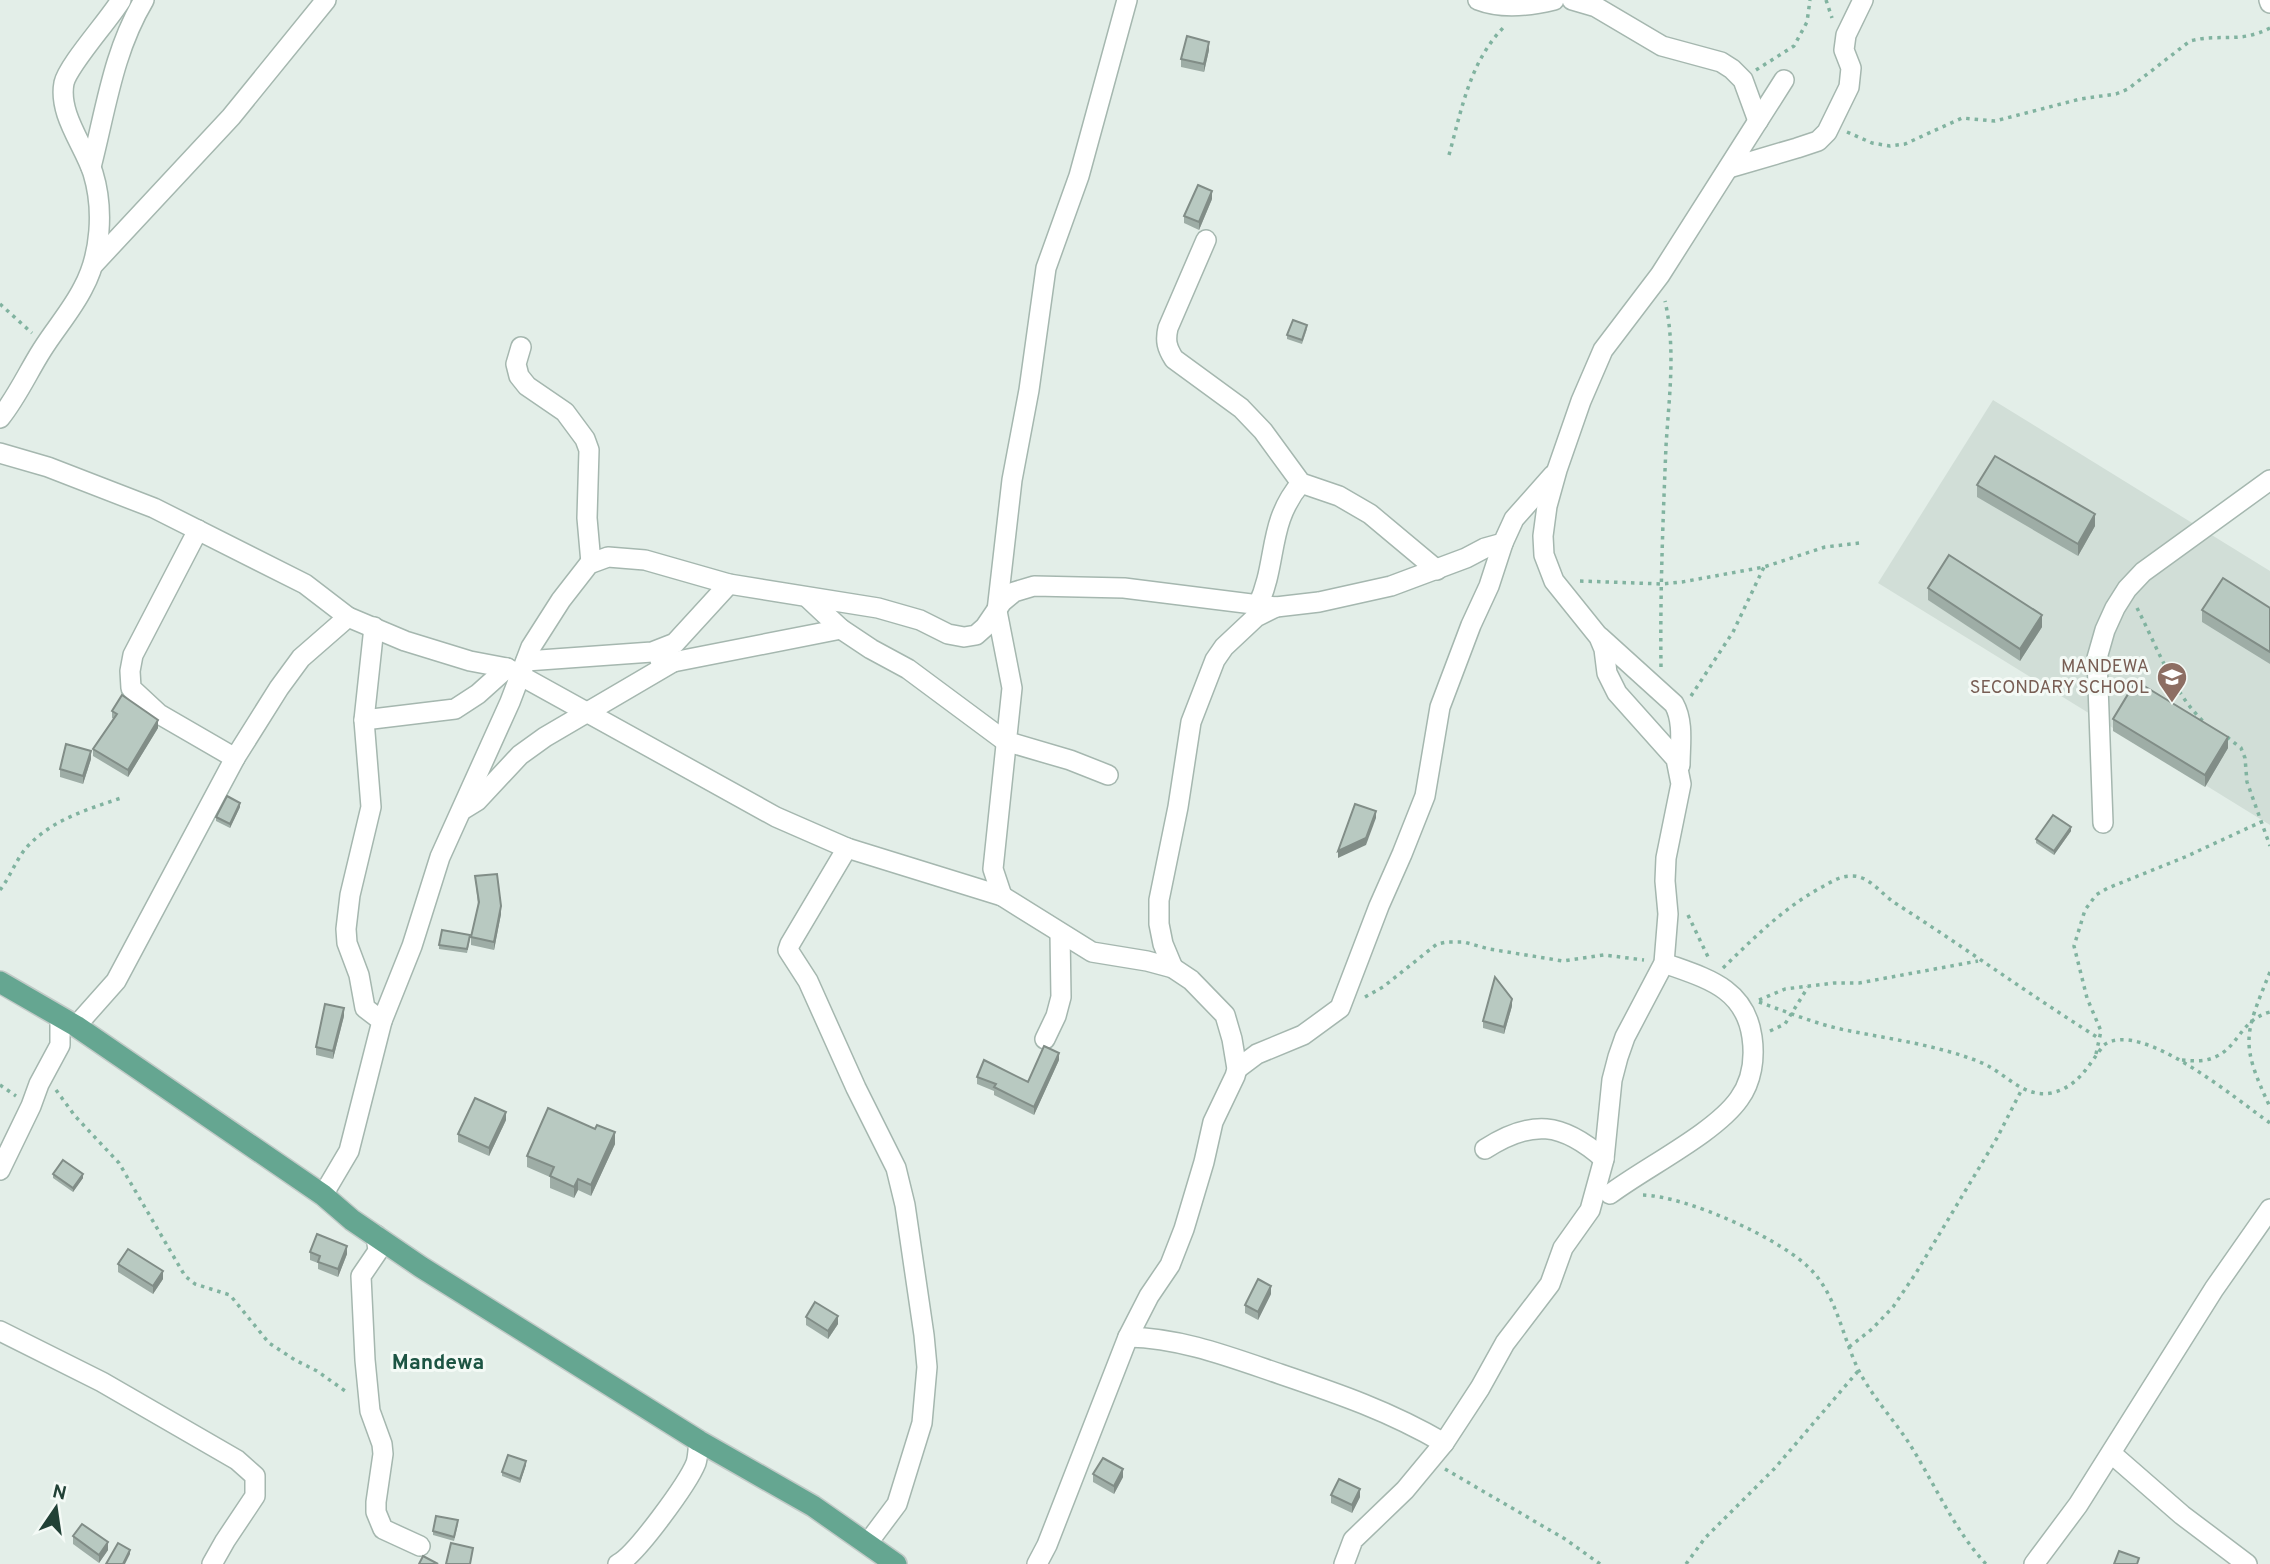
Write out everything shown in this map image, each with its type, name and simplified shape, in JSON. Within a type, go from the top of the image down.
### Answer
[{"type":"main road","points":[[0,982],[68,1022],[323,1195],[352,1220],[421,1267],[699,1441],[813,1506],[897,1564]]},
{"type":"street","points":[[0,418],[84,287],[91,267],[99,225],[98,201],[91,167],[67,110],[64,82],[121,0]]},
{"type":"street","points":[[91,167],[118,55],[128,26],[144,0]]},
{"type":"street","points":[[91,267],[231,117],[326,0]]},
{"type":"street","points":[[1002,895],[993,869],[1012,688],[997,611],[1012,480],[1029,390],[1046,268],[1079,176],[1126,0]]},
{"type":"street","points":[[1478,0],[1492,4],[1528,5],[1554,0]]},
{"type":"street","points":[[1572,0],[1596,7],[1662,46],[1721,62],[1743,80],[1758,121]]},
{"type":"street","points":[[1729,168],[1818,141],[1834,122],[1849,87],[1851,68],[1844,50],[1846,35],[1863,0]]},
{"type":"street","points":[[1343,1564],[1353,1540],[1405,1490],[1444,1443],[1480,1388],[1504,1343],[1550,1284],[1563,1248],[1590,1210],[1604,1159],[1612,1080],[1618,1057],[1625,1037],[1664,963],[1668,914],[1666,858],[1681,784],[1673,705],[1599,637],[1553,581],[1544,555],[1543,536],[1547,506],[1581,401],[1603,351],[1660,275],[1784,80]]},
{"type":"street","points":[[1206,240],[1168,328],[1165,340],[1167,349],[1174,359],[1241,408],[1263,431],[1301,483],[1339,496],[1370,514],[1437,570]]},
{"type":"street","points":[[521,347],[516,364],[519,376],[527,386],[565,412],[585,439],[589,450],[587,518],[591,563]]},
{"type":"street","points":[[0,436],[8,455],[107,488],[305,584],[348,617],[418,645],[470,661],[518,668],[652,652],[674,643],[729,584]]},
{"type":"street","points":[[1037,1564],[1052,1533],[1128,1337],[1149,1296],[1170,1265],[1197,1187],[1213,1122],[1237,1069],[1257,1054],[1303,1035],[1340,1007],[1378,906],[1425,796],[1440,707],[1489,586],[1503,543],[1514,519],[1557,470]]},
{"type":"street","points":[[2103,823],[2097,658],[2105,630],[2127,589],[2143,572],[2270,480]]},
{"type":"street","points":[[1172,968],[1161,934],[1159,900],[1178,807],[1191,722],[1215,660],[1224,647],[1267,606],[1277,524],[1292,494],[1301,483]]},
{"type":"street","points":[[198,530],[133,655],[131,688],[159,714],[235,758]]},
{"type":"street","points":[[323,1195],[349,1151],[382,1021],[412,946],[440,856],[462,810],[518,668],[561,600],[591,563],[608,557],[645,560],[729,584],[878,608],[902,614],[956,636],[976,635],[1013,592],[1034,586],[1124,589],[1267,606],[1319,602],[1391,586],[1503,543]]},
{"type":"street","points":[[809,598],[841,629],[908,669],[1005,741],[1070,760],[1108,775]]},
{"type":"street","points":[[0,1170],[60,1045],[68,1022],[116,981],[235,758],[301,658],[348,617]]},
{"type":"street","points":[[374,627],[364,720],[372,807],[350,895],[346,929],[347,943],[359,975],[365,1008],[382,1021]]},
{"type":"street","points":[[630,655],[673,662],[841,629]]},
{"type":"street","points":[[1599,637],[1604,649],[1607,673],[1617,693],[1670,750],[1679,772]]},
{"type":"street","points":[[462,810],[477,801],[520,755],[584,712],[617,697],[673,662]]},
{"type":"street","points":[[518,668],[584,712],[649,745],[776,817],[847,848],[1002,895],[1092,952],[1172,968],[1191,980],[1226,1015],[1237,1069]]},
{"type":"street","points":[[364,720],[455,709],[518,668]]},
{"type":"street","points":[[847,848],[790,944],[789,953],[808,981],[850,1076],[896,1168],[905,1205],[927,1367],[922,1423],[897,1504],[867,1544]]},
{"type":"street","points":[[1045,1040],[1056,1016],[1061,996],[1060,933]]},
{"type":"street","points":[[1610,1195],[1726,1113],[1740,1098],[1749,1079],[1754,1057],[1752,1034],[1745,1012],[1723,984],[1664,963]]},
{"type":"street","points":[[1485,1149],[1519,1130],[1541,1129],[1564,1132],[1580,1139],[1604,1159]]},
{"type":"street","points":[[2034,1564],[2112,1454],[2214,1289],[2270,1209]]},
{"type":"street","points":[[376,1235],[377,1251],[361,1276],[370,1411],[382,1444],[382,1468],[376,1502],[383,1529],[420,1546]]},
{"type":"street","points":[[0,1331],[102,1382],[216,1447],[255,1476],[255,1496],[212,1564]]},
{"type":"street","points":[[1128,1337],[1186,1343],[1258,1366],[1382,1410],[1444,1443]]},
{"type":"street","points":[[618,1564],[641,1544],[675,1496],[696,1463],[699,1441]]},
{"type":"street","points":[[2112,1454],[2246,1564]]},
{"type":"path","points":[[1743,80],[1794,46],[1807,22],[1810,0]]},
{"type":"path","points":[[1449,155],[1463,104],[1483,52],[1528,5]]},
{"type":"path","points":[[1834,122],[1855,137],[1889,146],[1905,144],[1962,118],[1995,121],[2080,99],[2116,94],[2135,84],[2190,41],[2203,37],[2236,39],[2270,29]]},
{"type":"path","points":[[1660,275],[1669,316],[1671,364],[1661,669],[1673,705]]},
{"type":"path","points":[[0,304],[32,333],[42,349]]},
{"type":"path","points":[[1553,581],[1662,584],[1763,567],[1825,547],[1859,543]]},
{"type":"path","points":[[1673,705],[1733,632],[1763,567]]},
{"type":"path","points":[[2127,589],[2179,690],[2196,714],[2214,730]]},
{"type":"path","points":[[2223,735],[2241,748],[2245,758],[2247,782],[2270,846]]},
{"type":"path","points":[[0,890],[24,850],[46,829],[90,808],[124,797]]},
{"type":"path","points":[[2095,1056],[2100,1039],[2099,1026],[2087,998],[2074,946],[2085,910],[2096,895],[2260,822]]},
{"type":"path","points":[[1723,984],[1766,926],[1793,904],[1837,879],[1847,876],[1863,878],[1891,901],[1979,961],[2100,1039]]},
{"type":"path","points":[[1687,913],[1723,984],[1793,1014],[1844,1030],[1898,1040],[1980,1062],[2022,1089],[2034,1093],[2049,1093],[2066,1088],[2084,1074],[2095,1056],[2111,1040],[2122,1038],[2156,1047],[2179,1060],[2270,1123]]},
{"type":"path","points":[[1340,1007],[1361,1000],[1383,987],[1437,944],[1447,942],[1464,942],[1489,949],[1563,961],[1604,954],[1664,963]]},
{"type":"path","points":[[1758,1001],[1786,989],[1859,983],[1979,961]]},
{"type":"path","points":[[2270,972],[2251,1020],[2248,1037],[2248,1052],[2253,1071],[2270,1107]]},
{"type":"path","points":[[1752,1034],[1776,1030],[1785,1024],[1808,987]]},
{"type":"path","points":[[2179,1060],[2195,1061],[2216,1057],[2236,1039],[2251,1020],[2270,1012]]},
{"type":"path","points":[[47,1069],[55,1088],[75,1116],[119,1163],[185,1276],[195,1284],[230,1295],[269,1343],[335,1382],[370,1411]]},
{"type":"path","points":[[1849,1347],[1872,1329],[1893,1307],[1916,1273],[1997,1138],[2022,1089]]},
{"type":"path","points":[[1610,1195],[1649,1195],[1678,1200],[1715,1214],[1796,1255],[1815,1274],[1825,1289],[1859,1370],[1909,1443],[1971,1546],[1986,1564]]},
{"type":"path","points":[[1686,1564],[1705,1538],[1776,1468],[1859,1370]]},
{"type":"path","points":[[1431,1461],[1546,1527],[1600,1564]]},
{"type":"shaded area","name":"MANDEWA SECONDARY SCHOOL","points":[[1993,400],[2270,571],[2270,825],[1878,583]]},
{"type":"building","points":[[1187,36],[1209,42],[1204,64],[1181,59]]},
{"type":"building","points":[[1198,185],[1212,191],[1199,222],[1184,216]]},
{"type":"building","points":[[1293,320],[1307,325],[1302,340],[1287,335]]},
{"type":"building","points":[[1995,456],[2095,514],[2078,544],[1977,485]]},
{"type":"building","points":[[1949,555],[2042,615],[2020,649],[1928,588]]},
{"type":"building","points":[[2223,578],[2270,608],[2270,652],[2202,610]]},
{"type":"building","points":[[2136,681],[2228,737],[2205,775],[2113,719]]},
{"type":"building","points":[[122,695],[158,720],[128,770],[93,749],[117,714],[112,711]]},
{"type":"building","points":[[66,744],[91,751],[83,776],[60,769]]},
{"type":"building","points":[[227,796],[240,803],[230,824],[216,817]]},
{"type":"building","points":[[1355,804],[1376,811],[1366,838],[1338,851]]},
{"type":"building","points":[[2053,815],[2071,827],[2054,851],[2036,839]]},
{"type":"building","points":[[497,874],[501,906],[494,942],[471,937],[479,902],[475,876]]},
{"type":"building","points":[[442,930],[470,935],[467,949],[439,945]]},
{"type":"building","points":[[1495,977],[1512,999],[1504,1027],[1483,1021]]},
{"type":"building","points":[[325,1004],[344,1008],[333,1051],[316,1047]]},
{"type":"building","points":[[1044,1046],[1059,1053],[1034,1107],[994,1087],[996,1084],[977,1077],[984,1060],[1028,1082]]},
{"type":"building","points":[[475,1098],[506,1112],[489,1148],[458,1134]]},
{"type":"building","points":[[548,1108],[595,1129],[597,1125],[615,1132],[591,1185],[578,1179],[574,1187],[550,1176],[554,1167],[527,1156]]},
{"type":"building","points":[[63,1160],[83,1174],[73,1188],[53,1174]]},
{"type":"building","points":[[317,1234],[347,1246],[338,1269],[318,1262],[320,1256],[310,1252]]},
{"type":"building","points":[[128,1249],[163,1271],[153,1286],[118,1264]]},
{"type":"building","points":[[1258,1279],[1271,1286],[1258,1312],[1245,1305]]},
{"type":"building","points":[[815,1302],[838,1316],[828,1331],[806,1317]]},
{"type":"building","points":[[508,1455],[526,1461],[520,1479],[502,1472]]},
{"type":"building","points":[[1103,1458],[1123,1469],[1114,1486],[1093,1474]]},
{"type":"building","points":[[1339,1479],[1360,1489],[1352,1505],[1331,1495]]},
{"type":"building","points":[[436,1516],[458,1520],[454,1537],[433,1531]]},
{"type":"building","points":[[82,1524],[108,1542],[99,1555],[73,1536]]},
{"type":"building","points":[[118,1543],[130,1550],[123,1564],[106,1564]]},
{"type":"building","points":[[451,1543],[473,1548],[470,1564],[446,1564]]},
{"type":"building","points":[[2119,1551],[2139,1558],[2137,1564],[2114,1564]]},
{"type":"building","points":[[423,1556],[438,1564],[419,1564]]},
{"type":"place","name":"MANDEWA SECONDARY SCHOOL","points":[[2172,704]]},
{"type":"district","name":"Mandewa","points":[[438,1363]]}]
